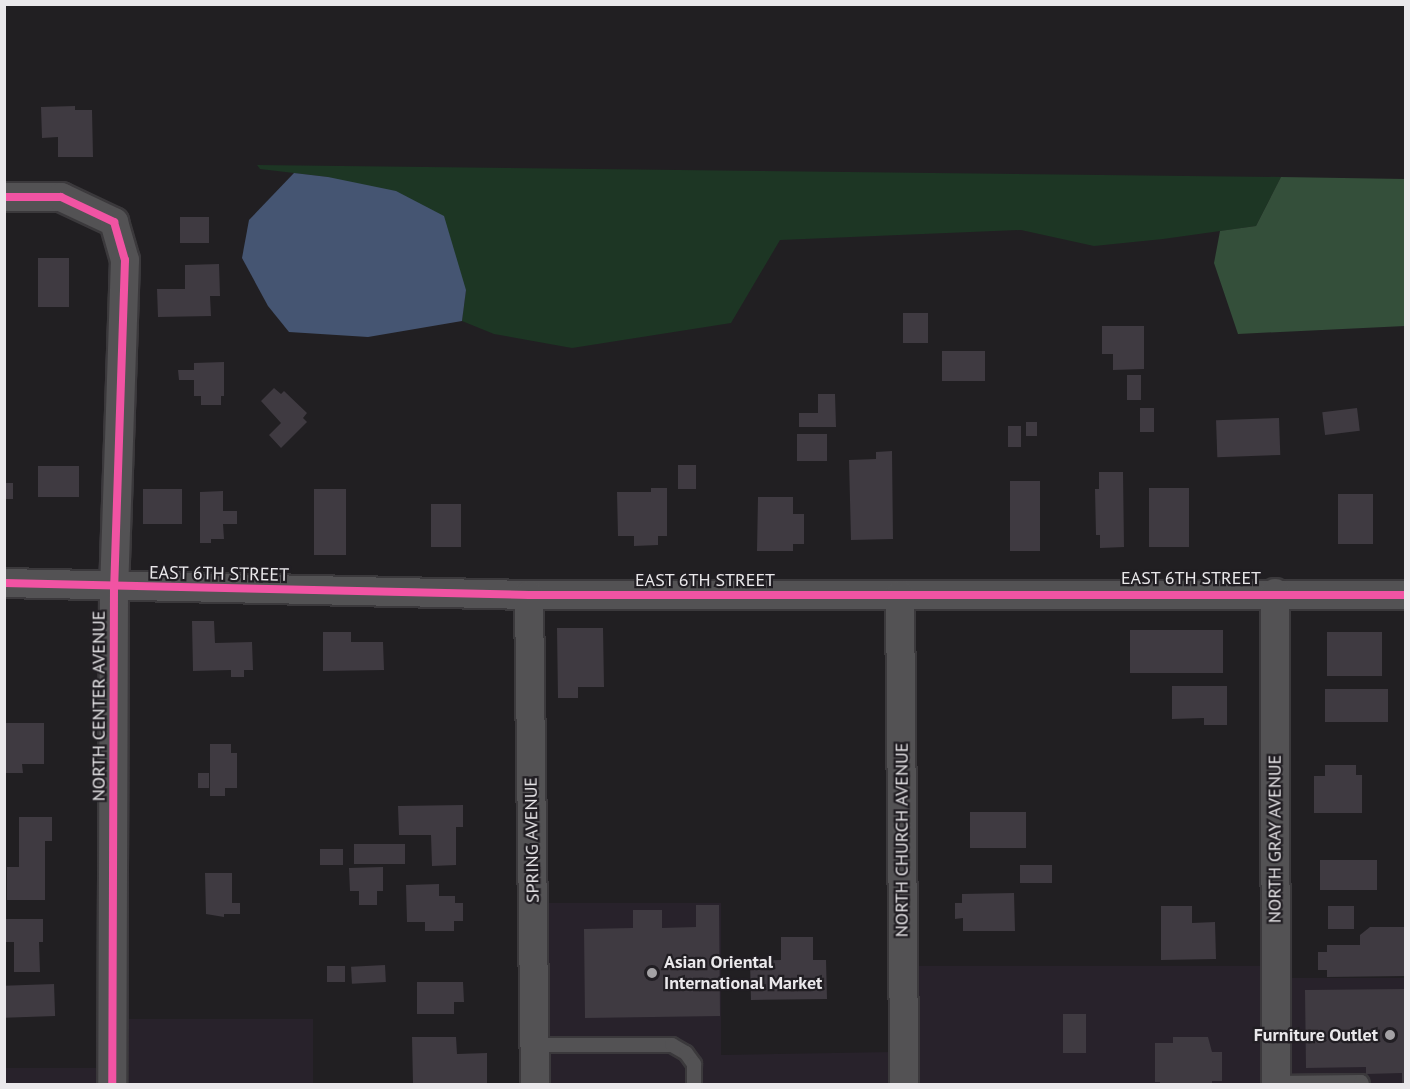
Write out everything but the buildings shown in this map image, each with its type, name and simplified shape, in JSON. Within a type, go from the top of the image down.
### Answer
[{"type":"street","name":"NORTH CENTER AVENUE","points":[[4,196],[61,197],[114,222],[125,260],[114,587],[112,1084]]},
{"type":"street","name":"EAST 6TH STREET","points":[[4,583],[529,595],[1275,593],[1406,595]]},
{"type":"street","name":"NORTH GRAY AVENUE","points":[[1275,593],[1276,1084]]},
{"type":"street","name":"SPRING AVENUE","points":[[529,595],[535,1084]]},
{"type":"street","name":"NORTH CHURCH AVENUE","points":[[900,595],[904,1084]]},
{"type":"lane","points":[[535,1045],[672,1045],[686,1053],[694,1064],[694,1084]]},
{"type":"lane","points":[[1276,1084],[1361,1082],[1362,1084]]},
{"type":"shaded area","points":[[544,903],[721,903],[721,1055],[891,1052],[891,1084],[549,1084]]},
{"type":"shaded area","points":[[913,966],[1264,966],[1264,1084],[913,1084]]},
{"type":"shaded area","points":[[1285,978],[1405,978],[1405,1084],[1285,1084]]},
{"type":"shaded area","points":[[125,1019],[313,1019],[313,1084],[125,1084]]},
{"type":"shaded area","points":[[4,1068],[100,1068],[100,1084],[4,1084]]},
{"type":"green space","points":[[257,165],[1281,177],[1256,226],[1163,239],[1094,246],[1021,230],[780,240],[731,323],[572,348],[494,334],[462,321],[466,290],[328,177],[260,169]]},
{"type":"green space","points":[[1281,177],[1405,179],[1405,326],[1238,334],[1214,263],[1220,231],[1256,226]]},
{"type":"water","points":[[294,173],[328,177],[396,191],[444,216],[466,290],[462,321],[368,337],[289,332],[268,306],[242,258],[249,220]]},
{"type":"cycle path","points":[[4,197],[61,197],[114,222],[125,260],[114,587],[112,1084]]},
{"type":"cycle path","points":[[4,583],[529,595],[1406,595]]},
{"type":"place","name":"Asian Oriental International Market","points":[[652,973]]},
{"type":"place","name":"Furniture Outlet","points":[[1390,1035]]}]
